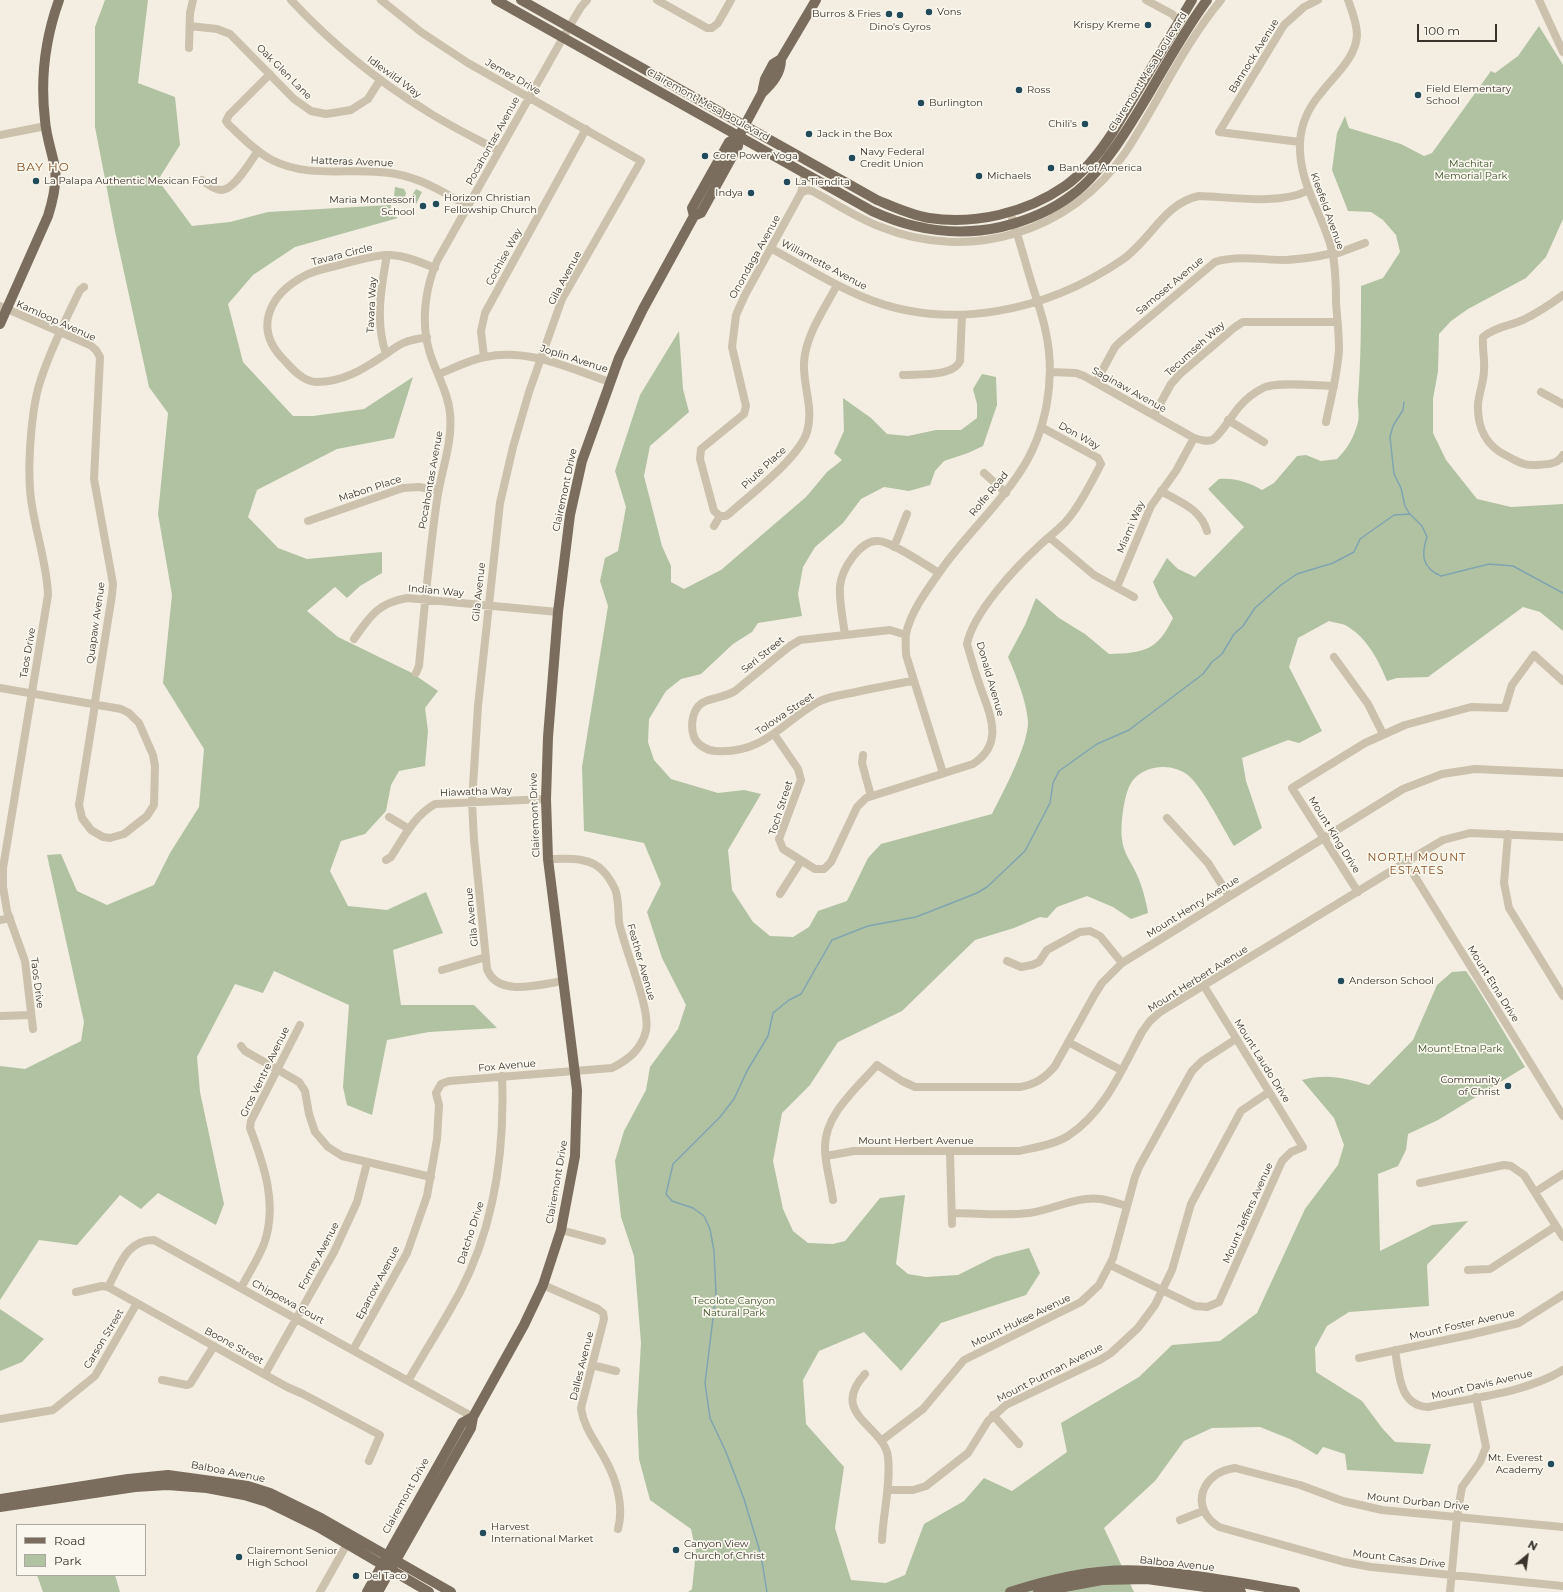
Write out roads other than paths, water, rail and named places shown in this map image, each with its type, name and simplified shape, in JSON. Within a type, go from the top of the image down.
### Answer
[{"type":"main road","points":[[0,324],[3,308],[48,216],[53,200],[55,169],[46,126],[43,86],[44,58],[47,39],[59,0]]},
{"type":"main road","name":"Clairemont Mesa Boulevard","points":[[496,0],[872,211],[908,225],[927,230],[963,232],[982,231],[1014,224],[1039,215],[1072,195],[1098,171],[1134,121],[1181,41],[1208,0]]},
{"type":"main road","name":"Clairemont Mesa Boulevard","points":[[521,0],[877,200],[911,214],[929,218],[963,220],[980,219],[1010,212],[1034,204],[1065,186],[1099,153],[1120,122],[1192,0]]},
{"type":"main road","name":"Clairemont Drive","points":[[367,1592],[388,1563],[462,1423],[473,1417],[524,1325],[543,1285],[561,1230],[575,1156],[577,1123],[575,1070],[548,859],[546,800],[548,737],[558,612],[570,514],[582,461],[619,358],[643,309],[694,216],[692,208],[729,142],[738,136],[762,93],[773,83],[781,68],[781,58],[816,0]]},
{"type":"main road","points":[[1179,21],[1181,41]]},
{"type":"main road","name":"Balboa Avenue","points":[[0,1499],[128,1479],[168,1475],[248,1486],[270,1493],[322,1518],[429,1592]]},
{"type":"main road","name":"Balboa Avenue","points":[[0,1507],[135,1487],[167,1485],[186,1486],[244,1496],[267,1502],[318,1527],[347,1544],[451,1592]]},
{"type":"main road","name":"Clairemont Drive","points":[[378,1592],[388,1563]]},
{"type":"main road","name":"Balboa Avenue","points":[[1010,1592],[1041,1582],[1097,1573],[1147,1571],[1295,1592]]},
{"type":"main road","name":"Balboa Avenue","points":[[1038,1592],[1102,1580],[1148,1579],[1241,1592]]},
{"type":"street","points":[[188,48],[190,13],[193,0]]},
{"type":"street","name":"Idlewild Way","points":[[291,0],[343,50],[380,80],[426,111],[499,151]]},
{"type":"street","name":"Jemez Drive","points":[[381,0],[421,32],[468,63],[641,161]]},
{"type":"street","name":"Pocahontas Avenue","points":[[416,673],[419,666],[438,490],[450,441],[450,415],[448,399],[429,350],[427,337],[426,312],[428,290],[435,268],[468,206],[569,27],[587,0]]},
{"type":"street","points":[[657,0],[707,28],[712,28],[718,23],[731,0]]},
{"type":"street","points":[[1146,0],[1172,14],[1179,21]]},
{"type":"street","name":"Clairemont Mesa Boulevard","points":[[801,193],[807,190],[812,191],[882,228],[937,241],[980,241],[1017,234],[1042,223],[1071,207],[1089,193],[1108,174],[1137,134],[1194,36],[1221,0]]},
{"type":"street","name":"Bannock Avenue","points":[[1300,142],[1219,132],[1285,24],[1304,7],[1318,0]]},
{"type":"street","name":"Kleefeld Avenue","points":[[1326,422],[1334,386],[1339,347],[1335,267],[1333,254],[1307,191],[1301,164],[1300,142],[1304,122],[1308,112],[1320,94],[1345,64],[1356,43],[1355,21],[1348,0]]},
{"type":"street","points":[[1539,0],[1561,41],[1563,52]]},
{"type":"street","name":"Oak Glen Lane","points":[[190,26],[218,29],[230,34],[304,107],[326,114],[351,110],[363,104],[380,80]]},
{"type":"street","name":"Hatteras Avenue","points":[[270,74],[229,115],[226,121],[270,160],[286,166],[310,171],[396,174],[431,185],[468,206]]},
{"type":"street","points":[[0,135],[46,126]]},
{"type":"street","name":"Cochise Way","points":[[484,357],[481,331],[485,312],[586,130]]},
{"type":"street","points":[[202,180],[213,188],[222,190],[226,189],[234,183],[258,150]]},
{"type":"street","name":"Gila Avenue","points":[[564,981],[508,987],[497,983],[489,975],[474,840],[472,802],[478,706],[500,503],[512,447],[541,357],[562,299],[641,161]]},
{"type":"street","name":"Onondaga Avenue","points":[[720,516],[714,511],[700,459],[701,449],[744,414],[746,406],[732,347],[734,326],[745,295],[772,249],[801,193],[805,174]]},
{"type":"street","name":"Willamette Avenue","points":[[772,249],[836,285],[863,297],[908,310],[962,315],[999,311],[1037,302],[1068,291],[1092,280],[1124,259],[1144,241],[1170,211],[1187,198],[1199,196],[1280,199],[1297,196],[1307,191]]},
{"type":"street","name":"Rolfe Road","points":[[943,774],[906,655],[906,635],[913,613],[939,573],[961,542],[1006,493],[1021,471],[1033,449],[1048,402],[1050,372],[1046,333],[1010,212]]},
{"type":"street","name":"Samoset Avenue","points":[[1096,382],[1115,347],[1215,262],[1228,258],[1287,260],[1316,257],[1333,254],[1364,243]]},
{"type":"street","name":"Tavara Circle","points":[[427,337],[406,342],[367,367],[341,380],[315,382],[306,380],[292,369],[276,352],[268,338],[267,321],[272,303],[281,293],[307,274],[372,257],[387,255],[405,256],[435,268]]},
{"type":"street","name":"Tavara Way","points":[[386,354],[380,337],[380,306],[387,255]]},
{"type":"street","name":"Piute Place","points":[[720,516],[726,516],[730,513],[794,453],[806,433],[810,414],[804,363],[810,337],[836,285]]},
{"type":"street","name":"Taos Drive","points":[[32,1029],[25,961],[10,918],[3,887],[3,868],[48,595],[48,580],[31,492],[30,478],[35,401],[41,378],[60,333],[80,290],[84,287]]},
{"type":"street","points":[[1562,456],[1554,463],[1530,465],[1524,464],[1499,452],[1486,438],[1479,426],[1478,403],[1484,380],[1482,348],[1483,337],[1492,330],[1523,320],[1549,306],[1563,295]]},
{"type":"street","name":"Kamloop Avenue","points":[[3,308],[90,345],[96,350],[100,357]]},
{"type":"street","points":[[903,375],[950,372],[958,366],[960,360],[962,315]]},
{"type":"street","name":"Tecumseh Way","points":[[1154,415],[1171,384],[1180,374],[1235,327],[1243,322],[1337,322]]},
{"type":"street","name":"Joplin Avenue","points":[[439,374],[484,357],[518,354],[541,357],[610,382]]},
{"type":"street","name":"Quapaw Avenue","points":[[95,703],[121,709],[130,713],[138,723],[153,755],[155,766],[154,805],[147,816],[124,834],[110,838],[103,837],[91,830],[82,818],[79,805],[113,584],[94,479],[100,357]]},
{"type":"street","name":"Saginaw Avenue","points":[[1050,372],[1076,373],[1096,382],[1194,438]]},
{"type":"street","points":[[1194,438],[1204,441],[1214,439],[1219,435],[1228,420],[1240,405],[1264,387],[1275,384],[1334,386]]},
{"type":"street","points":[[1541,392],[1563,404]]},
{"type":"street","points":[[1228,420],[1264,442]]},
{"type":"street","name":"Don Way","points":[[1041,427],[1098,458],[1102,464],[1100,466]]},
{"type":"street","name":"Miami Way","points":[[1117,587],[1150,506],[1176,471],[1194,438]]},
{"type":"street","name":"Donald Avenue","points":[[801,861],[815,868],[824,869],[831,862],[857,807],[866,798],[973,764],[980,759],[987,750],[992,739],[992,721],[967,644],[969,637],[982,612],[1006,580],[1068,519],[1100,466]]},
{"type":"street","points":[[984,473],[1006,493]]},
{"type":"street","name":"Mabon Place","points":[[308,521],[403,488],[419,487],[438,490]]},
{"type":"street","points":[[1161,491],[1199,513],[1204,521],[1207,531]]},
{"type":"street","points":[[894,547],[907,514]]},
{"type":"street","points":[[714,526],[720,516]]},
{"type":"street","points":[[1049,537],[1094,576],[1134,597]]},
{"type":"street","points":[[845,635],[840,588],[842,580],[857,550],[865,544],[879,541],[894,547],[939,573]]},
{"type":"street","name":"Indian Way","points":[[354,639],[371,614],[384,604],[393,600],[407,598],[558,612]]},
{"type":"street","name":"Seri Street","points":[[695,740],[691,728],[692,721],[698,707],[705,701],[726,696],[735,691],[790,646],[800,640],[890,630],[906,635]]},
{"type":"street","points":[[1334,657],[1368,704],[1383,734],[1405,725],[1460,709],[1493,706],[1505,708],[1512,685],[1534,655],[1563,681]]},
{"type":"street","name":"Tolowa Street","points":[[695,740],[704,748],[715,751],[744,749],[762,743],[818,702],[833,697],[913,681]]},
{"type":"street","points":[[0,688],[95,703]]},
{"type":"street","name":"Toch Street","points":[[774,734],[798,769],[801,780],[779,839],[780,845],[783,849],[801,861]]},
{"type":"street","name":"Mount King Drive","points":[[1358,892],[1292,788],[1365,743],[1383,734]]},
{"type":"street","points":[[863,755],[862,763],[872,796]]},
{"type":"street","name":"Mount Henry Avenue","points":[[826,1156],[826,1133],[833,1116],[877,1064],[902,1081],[914,1087],[1020,1087],[1037,1082],[1046,1076],[1055,1066],[1102,982],[1122,963],[1403,789],[1442,774],[1475,769],[1497,768],[1563,773]]},
{"type":"street","name":"Hiawatha Way","points":[[386,860],[391,857],[409,829],[423,811],[435,804],[546,800]]},
{"type":"street","points":[[389,817],[409,829]]},
{"type":"street","points":[[1167,818],[1208,864],[1229,896]]},
{"type":"street","name":"Mount Herbert Avenue","points":[[826,1156],[854,1151],[1018,1151],[1044,1146],[1067,1136],[1088,1120],[1100,1106],[1142,1032],[1150,1021],[1160,1012],[1406,862],[1443,840],[1470,833],[1563,837]]},
{"type":"street","points":[[1508,834],[1504,883],[1509,908],[1563,996]]},
{"type":"street","name":"Feather Avenue","points":[[548,859],[585,860],[603,870],[615,890],[620,922],[645,1013],[646,1031],[637,1050],[626,1061],[612,1068],[575,1070]]},
{"type":"street","points":[[780,894],[801,861]]},
{"type":"street","name":"Mount Etna Drive","points":[[1406,862],[1563,1116]]},
{"type":"street","points":[[0,920],[10,918]]},
{"type":"street","points":[[1007,962],[1021,967],[1032,965],[1039,962],[1047,950],[1080,932],[1090,931],[1100,936],[1122,963]]},
{"type":"street","points":[[442,970],[486,957]]},
{"type":"street","name":"Mount Laudo Drive","points":[[1204,986],[1303,1147]]},
{"type":"street","points":[[0,1016],[31,1015]]},
{"type":"street","name":"Gros Ventre Avenue","points":[[241,1288],[260,1255],[269,1222],[270,1196],[266,1172],[250,1128],[251,1121],[300,1025]]},
{"type":"street","name":"Mount Hukee Avenue","points":[[881,1441],[923,1409],[964,1360],[1081,1302],[1098,1285],[1110,1265],[1139,1167],[1192,1070],[1202,1061],[1236,1038]]},
{"type":"street","points":[[1068,1042],[1121,1070]]},
{"type":"street","points":[[241,1046],[245,1051],[296,1079],[305,1091],[309,1114],[315,1132],[328,1147],[342,1156],[431,1177]]},
{"type":"street","name":"Fox Avenue","points":[[441,1084],[449,1081],[575,1070]]},
{"type":"street","name":"Datcho Drive","points":[[408,1381],[460,1291],[475,1257],[488,1218],[500,1159],[503,1116],[502,1076]]},
{"type":"street","name":"Epanow Avenue","points":[[353,1350],[407,1253],[427,1196],[431,1177],[438,1118],[439,1105],[436,1093],[441,1084]]},
{"type":"street","name":"Mount Putman Avenue","points":[[888,1490],[913,1490],[926,1486],[968,1453],[993,1415],[1006,1405],[1088,1366],[1111,1353],[1138,1328],[1155,1305],[1172,1270],[1191,1204],[1237,1118],[1241,1111],[1269,1092]]},
{"type":"street","name":"Mount Jeffers Avenue","points":[[1162,1290],[1195,1306],[1207,1307],[1219,1302],[1223,1296],[1282,1161],[1291,1152],[1303,1147]]},
{"type":"street","points":[[950,1151],[952,1224]]},
{"type":"street","points":[[826,1156],[833,1200]]},
{"type":"street","name":"Forney Avenue","points":[[265,1374],[334,1252],[357,1202],[368,1163]]},
{"type":"street","points":[[1420,1182],[1504,1165],[1511,1166],[1524,1175],[1563,1237]]},
{"type":"street","points":[[1535,1192],[1563,1174]]},
{"type":"street","points":[[952,1213],[1027,1214],[1044,1211],[1088,1198],[1101,1198],[1127,1206]]},
{"type":"street","points":[[1468,1270],[1490,1269],[1556,1226]]},
{"type":"street","points":[[561,1230],[602,1241]]},
{"type":"street","name":"Chippewa Court","points":[[108,1287],[130,1248],[139,1242],[154,1240],[473,1417]]},
{"type":"street","points":[[1110,1265],[1162,1290]]},
{"type":"street","name":"Dalles Avenue","points":[[543,1285],[598,1309],[603,1313],[604,1319],[582,1401],[583,1422],[607,1462],[618,1493],[622,1518],[618,1529]]},
{"type":"street","points":[[76,1292],[102,1286],[108,1287]]},
{"type":"street","name":"Boone Street","points":[[108,1287],[265,1374],[380,1435],[369,1461]]},
{"type":"street","name":"Mount Foster Avenue","points":[[1359,1358],[1469,1335],[1519,1322],[1563,1295]]},
{"type":"street","name":"Carson Street","points":[[0,1419],[53,1410],[95,1376],[138,1303]]},
{"type":"street","points":[[162,1380],[187,1385],[190,1384],[214,1346]]},
{"type":"street","name":"Mount Davis Avenue","points":[[1395,1350],[1403,1391],[1407,1398],[1414,1405],[1428,1407],[1524,1387],[1544,1380],[1563,1370]]},
{"type":"street","points":[[592,1365],[616,1371]]},
{"type":"street","points":[[865,1374],[854,1388],[853,1401],[863,1423],[881,1441],[886,1449],[888,1457],[888,1490],[882,1540]]},
{"type":"street","points":[[1450,1592],[1457,1516],[1462,1487],[1468,1476],[1480,1462],[1486,1447],[1476,1397]]},
{"type":"street","points":[[993,1415],[1019,1444]]},
{"type":"street","name":"Mount Durban Drive","points":[[1203,1511],[1202,1496],[1208,1481],[1227,1469],[1235,1468],[1300,1485],[1361,1506],[1382,1510],[1563,1527]]},
{"type":"street","points":[[1180,1520],[1203,1511]]},
{"type":"street","name":"Mount Casas Drive","points":[[1203,1511],[1209,1521],[1219,1527],[1344,1562],[1370,1567],[1452,1576],[1563,1586]]},
{"type":"street","points":[[320,1592],[347,1544]]},
{"type":"waterway","points":[[1404,402],[1403,410],[1393,426],[1390,437],[1394,474],[1401,488],[1405,506],[1409,513]]},
{"type":"waterway","points":[[767,1592],[761,1555],[744,1499],[726,1452],[710,1418],[705,1383],[716,1294],[714,1251],[710,1229],[704,1216],[693,1208],[672,1201],[666,1194],[673,1164],[720,1117],[734,1099],[747,1071],[768,1036],[773,1013],[789,1000],[801,994],[832,940],[868,926],[916,917],[977,893],[987,887],[1025,851],[1050,803],[1053,783],[1059,771],[1097,744],[1129,730],[1203,674],[1212,662],[1222,654],[1234,634],[1243,626],[1255,608],[1281,585],[1297,574],[1333,563],[1354,552],[1360,539],[1394,515],[1410,514],[1422,526],[1427,537],[1424,550],[1425,560],[1430,569],[1441,576],[1489,564],[1513,566],[1563,593]]},
{"type":"place","name":"Vons","points":[[929,12]]},
{"type":"place","name":"Burros & Fries","points":[[889,14]]},
{"type":"place","name":"Dino's Gyros","points":[[900,15]]},
{"type":"place","name":"Krispy Kreme","points":[[1148,25]]},
{"type":"place","name":"Ross","points":[[1019,90]]},
{"type":"place","name":"Field Elementary School","points":[[1418,95]]},
{"type":"place","name":"Burlington","points":[[921,103]]},
{"type":"place","name":"Chili's","points":[[1085,124]]},
{"type":"place","name":"Jack in the Box","points":[[809,134]]},
{"type":"place","name":"Core Power Yoga","points":[[705,156]]},
{"type":"place","name":"Navy Federal Credit Union","points":[[852,158]]},
{"type":"place","name":"Bank of America","points":[[1051,168]]},
{"type":"place","name":"Michaels","points":[[979,176]]},
{"type":"place","name":"La Palapa Authentic Mexican Food","points":[[36,181]]},
{"type":"place","name":"La Tiendita","points":[[787,182]]},
{"type":"place","name":"Indya","points":[[751,193]]},
{"type":"place","name":"Horizon Christian Fellowship Church","points":[[436,204]]},
{"type":"place","name":"Maria Montessori School","points":[[423,206]]},
{"type":"place","name":"Anderson School","points":[[1341,981]]},
{"type":"place","name":"Community of Christ","points":[[1508,1086]]},
{"type":"place","name":"Mt. Everest Academy","points":[[1551,1464]]},
{"type":"place","name":"Harvest International Market","points":[[483,1533]]},
{"type":"place","name":"Canyon View Church of Christ","points":[[676,1550]]},
{"type":"place","name":"Clairemont Senior High School","points":[[239,1557]]},
{"type":"place","name":"Del Taco","points":[[356,1576]]},
{"type":"district","name":"BAY HO","points":[[43,167]]},
{"type":"district","name":"NORTH MOUNT ESTATES","points":[[1417,864]]},
{"type":"park label","name":"Machitar Memorial Park","points":[[1471,170]]},
{"type":"park label","name":"Mount Etna Park","points":[[1460,1049]]},
{"type":"park label","name":"Tecolote Canyon Natural Park","points":[[734,1306]]}]
